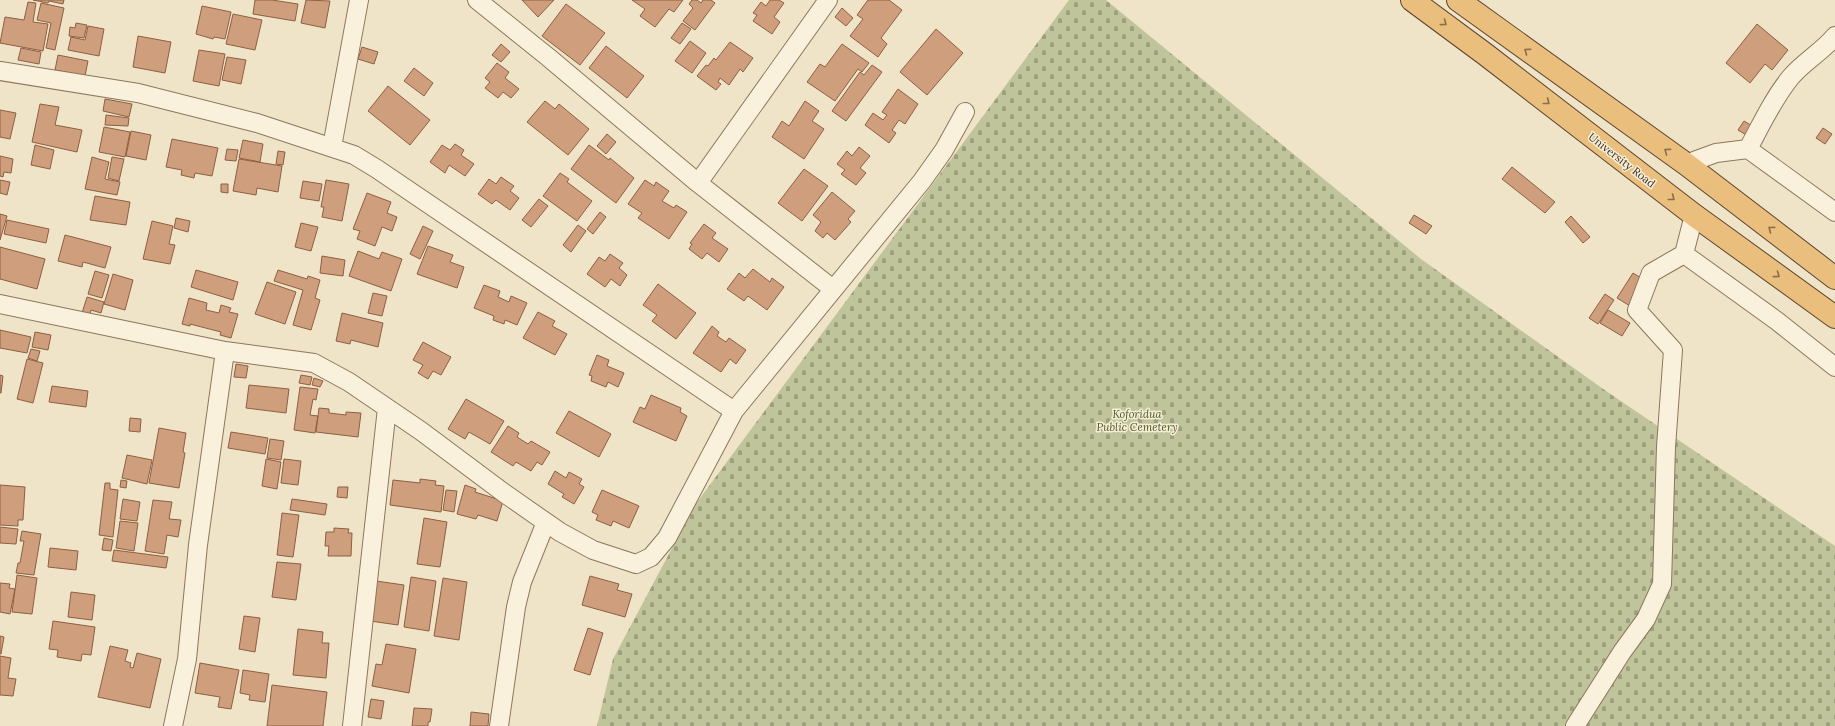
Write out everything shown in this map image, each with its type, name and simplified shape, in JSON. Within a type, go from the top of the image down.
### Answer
[{"type":"highway","name":"University Road","points":[[1412,0],[1694,215],[1835,317]]},
{"type":"highway","points":[[1458,0],[1686,164],[1835,278]]},
{"type":"street","points":[[332,147],[359,0]]},
{"type":"street","points":[[477,0],[548,57],[698,183],[833,289]]},
{"type":"street","points":[[698,183],[828,0]]},
{"type":"street","points":[[1748,149],[1772,106],[1791,77],[1827,46],[1835,36]]},
{"type":"street","points":[[0,71],[138,93],[257,123],[354,155],[377,169],[734,411]]},
{"type":"street","points":[[0,304],[225,351],[314,363],[349,382],[421,431],[504,494],[546,522],[593,550],[636,564],[651,557],[667,538],[734,411],[922,181],[944,150],[964,112]]},
{"type":"street","points":[[1686,164],[1716,153],[1748,149],[1835,212]]},
{"type":"street","points":[[1575,726],[1622,652],[1646,619],[1662,584],[1666,447],[1673,350],[1637,310],[1651,273],[1684,254],[1694,215]]},
{"type":"street","points":[[1684,254],[1777,320],[1835,367]]},
{"type":"street","points":[[173,726],[187,659],[198,545],[225,351]]},
{"type":"street","points":[[352,726],[387,408]]},
{"type":"street","points":[[499,726],[516,607],[522,582],[546,522]]},
{"type":"green space","name":"Koforidua Public Cemetery","points":[[1069,0],[1106,0],[1421,259],[1606,391],[1835,546],[1835,726],[597,726],[613,659],[695,505]]},
{"type":"building","points":[[33,0],[64,0],[63,4]]},
{"type":"building","points":[[255,0],[272,0],[298,4],[295,21],[253,14]]},
{"type":"building","points":[[306,0],[330,1],[325,28],[301,23]]},
{"type":"building","points":[[522,0],[554,0],[538,17]]},
{"type":"building","points":[[632,0],[683,0],[674,12],[669,9],[655,27],[640,16],[645,9]]},
{"type":"building","points":[[692,0],[697,0],[701,3],[703,0],[711,0],[715,3],[695,30],[683,21],[693,8],[689,4]]},
{"type":"building","points":[[770,0],[779,0],[784,3],[774,17],[780,22],[772,34],[753,21],[757,15],[753,13],[761,2],[766,6]]},
{"type":"building","points":[[868,0],[889,0],[902,10],[881,38],[887,44],[878,57],[850,36],[863,19],[857,15]]},
{"type":"building","points":[[28,2],[36,3],[33,22],[48,24],[43,51],[0,43],[5,17],[24,20]]},
{"type":"building","points":[[41,3],[64,8],[55,50],[46,48],[51,23],[37,20]]},
{"type":"building","points":[[566,4],[605,33],[580,65],[542,36]]},
{"type":"building","points":[[202,6],[231,12],[225,39],[214,37],[213,39],[196,34]]},
{"type":"building","points":[[842,8],[853,18],[846,26],[835,17]]},
{"type":"building","points":[[233,14],[262,20],[255,50],[226,44]]},
{"type":"building","points":[[76,23],[87,25],[84,38],[69,36],[70,27],[75,28]]},
{"type":"building","points":[[682,23],[691,29],[680,44],[671,38]]},
{"type":"building","points":[[1757,24],[1788,50],[1772,70],[1765,64],[1750,83],[1726,63]]},
{"type":"building","points":[[88,26],[104,29],[99,56],[68,50],[71,37],[85,40]]},
{"type":"building","points":[[936,29],[963,53],[927,95],[900,72]]},
{"type":"building","points":[[138,36],[171,42],[165,73],[133,67]]},
{"type":"building","points":[[690,41],[706,53],[692,73],[675,61]]},
{"type":"building","points":[[730,42],[753,58],[743,72],[740,69],[729,85],[720,78],[718,82],[721,84],[716,90],[697,76],[714,58],[716,60]]},
{"type":"building","points":[[501,44],[510,52],[501,62],[492,55]]},
{"type":"building","points":[[842,44],[869,63],[862,72],[858,69],[835,101],[807,82],[820,64],[825,67]]},
{"type":"building","points":[[606,46],[644,76],[627,98],[589,68]]},
{"type":"building","points":[[362,47],[378,52],[374,64],[358,59]]},
{"type":"building","points":[[21,48],[41,52],[39,64],[18,60]]},
{"type":"building","points":[[199,50],[225,54],[219,86],[193,81]]},
{"type":"building","points":[[58,55],[88,61],[85,76],[55,70]]},
{"type":"building","points":[[227,57],[246,60],[241,84],[222,80]]},
{"type":"building","points":[[497,63],[509,72],[505,78],[519,89],[511,98],[503,92],[498,98],[485,88],[490,82],[485,78]]},
{"type":"building","points":[[872,65],[882,72],[846,121],[832,111],[860,72],[864,75]]},
{"type":"building","points":[[414,68],[433,83],[424,96],[404,81]]},
{"type":"building","points":[[388,86],[430,120],[410,145],[368,111]]},
{"type":"building","points":[[898,89],[918,104],[905,124],[899,120],[892,130],[896,133],[889,143],[865,125],[873,113],[883,120],[887,115],[882,112]]},
{"type":"building","points":[[105,99],[132,104],[129,117],[103,111]]},
{"type":"building","points":[[545,101],[555,109],[559,104],[589,129],[568,155],[527,122]]},
{"type":"building","points":[[805,101],[819,111],[812,121],[824,129],[804,159],[772,137],[782,121],[789,126]]},
{"type":"building","points":[[40,104],[59,107],[55,125],[82,130],[77,152],[32,142]]},
{"type":"building","points":[[0,110],[16,113],[10,139],[0,137]]},
{"type":"building","points":[[106,115],[129,118],[128,126],[105,125]]},
{"type":"building","points":[[1744,121],[1754,127],[1748,136],[1738,130]]},
{"type":"building","points":[[104,127],[130,132],[125,157],[99,152]]},
{"type":"building","points":[[1823,128],[1832,134],[1825,144],[1816,138]]},
{"type":"building","points":[[131,131],[151,135],[146,160],[126,156]]},
{"type":"building","points":[[607,134],[616,142],[606,154],[597,146]]},
{"type":"building","points":[[172,139],[218,148],[212,176],[195,173],[194,178],[181,175],[182,170],[166,167]]},
{"type":"building","points":[[243,140],[263,144],[260,162],[239,158]]},
{"type":"building","points":[[455,144],[464,150],[461,155],[474,164],[465,176],[449,165],[445,173],[430,162],[442,145],[450,150]]},
{"type":"building","points":[[35,145],[54,150],[50,169],[31,165]]},
{"type":"building","points":[[589,145],[609,160],[610,158],[634,178],[616,203],[571,169]]},
{"type":"building","points":[[859,147],[870,156],[860,168],[866,173],[856,185],[841,174],[845,170],[837,164],[847,151],[852,156]]},
{"type":"building","points":[[227,149],[238,150],[236,161],[225,160]]},
{"type":"building","points":[[278,151],[285,152],[283,165],[276,164]]},
{"type":"building","points":[[0,156],[13,159],[11,173],[4,172],[3,177],[0,176]]},
{"type":"building","points":[[92,157],[109,162],[105,179],[120,182],[117,195],[85,189]]},
{"type":"building","points":[[112,157],[124,159],[119,181],[108,178]]},
{"type":"building","points":[[239,159],[282,166],[278,192],[257,188],[256,195],[233,191]]},
{"type":"building","points":[[1512,167],[1555,202],[1545,213],[1502,179]]},
{"type":"building","points":[[804,169],[828,186],[802,221],[778,203]]},
{"type":"building","points":[[560,173],[569,179],[567,182],[592,201],[577,221],[543,196]]},
{"type":"building","points":[[501,177],[514,186],[510,191],[519,198],[510,210],[496,200],[492,204],[478,194],[489,179],[496,184]]},
{"type":"building","points":[[0,180],[10,182],[7,195],[0,193]]},
{"type":"building","points":[[326,180],[349,184],[342,221],[322,217],[324,207],[321,207]]},
{"type":"building","points":[[645,180],[654,186],[656,182],[669,191],[662,201],[674,208],[676,205],[687,212],[669,239],[638,218],[642,213],[628,204]]},
{"type":"building","points":[[303,181],[322,184],[319,201],[300,198]]},
{"type":"building","points":[[221,184],[228,184],[228,193],[221,192]]},
{"type":"building","points":[[832,192],[855,211],[848,219],[851,222],[835,240],[827,233],[823,238],[815,231],[821,222],[813,215]]},
{"type":"building","points":[[367,193],[391,202],[387,213],[397,217],[392,231],[382,227],[375,246],[357,239],[360,231],[353,229]]},
{"type":"building","points":[[95,196],[130,202],[126,225],[90,220]]},
{"type":"building","points":[[539,199],[548,206],[531,227],[522,220]]},
{"type":"building","points":[[600,212],[606,217],[593,234],[587,229]]},
{"type":"building","points":[[0,214],[7,216],[0,240]]},
{"type":"building","points":[[1414,215],[1432,226],[1426,234],[1409,223]]},
{"type":"building","points":[[1571,216],[1590,237],[1583,243],[1565,222]]},
{"type":"building","points":[[176,218],[190,221],[188,232],[174,228]]},
{"type":"building","points":[[7,220],[49,229],[46,243],[4,234]]},
{"type":"building","points":[[152,221],[173,226],[169,244],[175,245],[170,264],[143,259]]},
{"type":"building","points":[[301,223],[318,227],[311,251],[295,247]]},
{"type":"building","points":[[704,224],[716,233],[712,238],[728,249],[719,262],[707,253],[702,259],[689,249],[692,244],[690,243]]},
{"type":"building","points":[[578,225],[586,231],[571,252],[563,245]]},
{"type":"building","points":[[423,226],[433,231],[420,259],[410,254]]},
{"type":"building","points":[[65,235],[111,247],[105,268],[83,262],[82,267],[58,261]]},
{"type":"building","points":[[428,246],[453,255],[450,262],[464,267],[457,288],[417,274]]},
{"type":"building","points":[[0,247],[45,259],[37,289],[0,279]]},
{"type":"building","points":[[358,251],[379,259],[382,252],[402,259],[391,291],[349,276]]},
{"type":"building","points":[[610,254],[623,263],[619,268],[627,275],[620,286],[611,279],[605,287],[587,274],[599,257],[605,261]]},
{"type":"building","points":[[322,256],[345,260],[343,276],[320,273]]},
{"type":"building","points":[[753,269],[770,282],[772,278],[784,287],[767,310],[748,296],[744,301],[727,289],[739,273],[745,278]]},
{"type":"building","points":[[196,270],[238,282],[233,300],[191,287]]},
{"type":"building","points":[[278,270],[307,279],[308,276],[320,280],[315,298],[320,300],[311,330],[293,325],[303,290],[274,281]]},
{"type":"building","points":[[95,271],[109,275],[102,298],[88,294]]},
{"type":"building","points":[[1633,273],[1646,281],[1630,306],[1617,298]]},
{"type":"building","points":[[113,274],[133,280],[125,310],[104,304]]},
{"type":"building","points":[[267,282],[296,292],[285,324],[255,314]]},
{"type":"building","points":[[658,284],[696,313],[676,339],[652,321],[657,315],[643,305]]},
{"type":"building","points":[[484,285],[500,291],[498,297],[509,302],[511,296],[527,303],[517,325],[505,320],[504,324],[493,320],[494,316],[474,308]]},
{"type":"building","points":[[373,293],[387,296],[382,316],[368,313]]},
{"type":"building","points":[[1605,294],[1614,300],[1598,324],[1589,318]]},
{"type":"building","points":[[87,297],[104,302],[101,313],[91,310],[90,315],[82,313]]},
{"type":"building","points":[[189,298],[207,303],[206,310],[219,313],[221,305],[231,308],[229,312],[238,314],[231,338],[220,335],[221,332],[190,324],[190,326],[182,324]]},
{"type":"building","points":[[1608,310],[1630,323],[1622,336],[1600,323]]},
{"type":"building","points":[[538,312],[555,321],[552,326],[567,334],[555,355],[523,338]]},
{"type":"building","points":[[342,313],[383,323],[378,347],[351,340],[350,344],[336,341]]},
{"type":"building","points":[[712,326],[719,332],[717,336],[726,342],[729,338],[746,350],[736,364],[730,359],[721,372],[693,353]]},
{"type":"building","points":[[0,330],[31,337],[27,353],[0,348]]},
{"type":"building","points":[[35,332],[51,335],[48,350],[32,347]]},
{"type":"building","points":[[423,342],[451,357],[441,375],[433,371],[428,379],[418,373],[423,365],[413,360]]},
{"type":"building","points":[[31,349],[40,351],[37,361],[28,358]]},
{"type":"building","points":[[597,355],[609,360],[607,366],[624,373],[618,387],[608,382],[606,387],[591,381],[592,376],[589,375]]},
{"type":"building","points":[[27,359],[43,363],[33,403],[17,399]]},
{"type":"building","points":[[236,364],[248,366],[246,378],[234,377]]},
{"type":"building","points":[[0,375],[3,376],[1,393],[0,393]]},
{"type":"building","points":[[301,375],[312,377],[310,385],[299,383]]},
{"type":"building","points":[[314,378],[323,381],[320,387],[312,385]]},
{"type":"building","points":[[249,385],[289,389],[286,413],[246,408]]},
{"type":"building","points":[[52,386],[88,391],[86,407],[49,402]]},
{"type":"building","points":[[300,387],[318,389],[316,400],[313,399],[310,415],[318,416],[315,433],[294,430]]},
{"type":"building","points":[[651,395],[681,408],[680,412],[687,416],[676,441],[633,422],[640,407],[645,409]]},
{"type":"building","points":[[466,399],[504,421],[490,444],[469,432],[465,439],[448,429]]},
{"type":"building","points":[[319,408],[329,409],[329,413],[346,415],[346,412],[361,413],[358,437],[316,432]]},
{"type":"building","points":[[569,411],[611,434],[599,457],[556,433]]},
{"type":"building","points":[[130,418],[141,419],[140,432],[129,431]]},
{"type":"building","points":[[508,426],[519,433],[517,437],[528,444],[531,441],[550,452],[542,465],[537,462],[531,471],[516,462],[513,466],[491,452]]},
{"type":"building","points":[[159,428],[186,433],[183,452],[185,453],[179,488],[149,483]]},
{"type":"building","points":[[231,432],[268,438],[265,454],[228,448]]},
{"type":"building","points":[[270,439],[284,441],[281,460],[267,458]]},
{"type":"building","points":[[127,455],[152,460],[147,484],[122,478]]},
{"type":"building","points":[[266,459],[281,462],[277,489],[262,486]]},
{"type":"building","points":[[284,459],[301,461],[298,485],[281,483]]},
{"type":"building","points":[[555,471],[566,478],[569,472],[582,479],[579,484],[584,487],[574,504],[562,497],[564,494],[548,484]]},
{"type":"building","points":[[420,479],[436,481],[435,485],[444,486],[441,512],[390,505],[393,480],[420,483]]},
{"type":"building","points":[[121,480],[127,481],[126,488],[120,487]]},
{"type":"building","points":[[105,483],[110,483],[110,489],[118,490],[113,537],[99,535]]},
{"type":"building","points":[[0,485],[25,487],[23,520],[18,520],[18,526],[0,525]]},
{"type":"building","points":[[465,485],[476,489],[475,492],[503,501],[497,521],[478,515],[476,519],[457,514]]},
{"type":"building","points":[[338,487],[348,487],[347,498],[337,497]]},
{"type":"building","points":[[446,490],[457,491],[454,512],[443,510]]},
{"type":"building","points":[[602,490],[639,506],[629,528],[613,521],[611,526],[596,520],[598,515],[592,512]]},
{"type":"building","points":[[123,499],[140,502],[137,521],[120,519]]},
{"type":"building","points":[[292,499],[327,504],[325,515],[290,510]]},
{"type":"building","points":[[153,500],[172,502],[169,519],[181,520],[178,537],[167,535],[164,554],[145,551]]},
{"type":"building","points":[[282,513],[299,515],[293,557],[277,555]]},
{"type":"building","points":[[424,518],[447,522],[440,567],[417,564]]},
{"type":"building","points":[[120,521],[138,523],[134,551],[116,548]]},
{"type":"building","points":[[0,527],[18,529],[16,544],[0,543]]},
{"type":"building","points":[[334,528],[349,529],[348,533],[352,533],[351,556],[328,556],[329,546],[325,546],[326,532],[334,532]]},
{"type":"building","points":[[22,531],[41,534],[34,575],[16,573],[18,563],[20,563],[24,541],[20,541]]},
{"type":"building","points":[[104,538],[113,540],[111,551],[102,550]]},
{"type":"building","points":[[50,548],[78,551],[76,570],[48,567]]},
{"type":"building","points":[[114,550],[168,557],[166,568],[112,561]]},
{"type":"building","points":[[277,562],[301,564],[296,600],[272,597]]},
{"type":"building","points":[[17,575],[37,578],[32,614],[12,612]]},
{"type":"building","points":[[590,576],[619,584],[617,590],[632,594],[625,617],[582,605]]},
{"type":"building","points":[[411,577],[436,581],[429,631],[404,627]]},
{"type":"building","points":[[443,578],[467,582],[459,640],[434,636]]},
{"type":"building","points":[[376,581],[404,585],[398,625],[370,621]]},
{"type":"building","points":[[0,583],[10,584],[9,588],[15,589],[10,614],[0,612]]},
{"type":"building","points":[[71,592],[95,595],[92,620],[68,617]]},
{"type":"building","points":[[244,616],[260,618],[255,652],[239,649]]},
{"type":"building","points":[[53,621],[95,627],[91,655],[82,654],[81,661],[57,657],[58,650],[49,649]]},
{"type":"building","points":[[588,628],[603,633],[590,675],[574,670]]},
{"type":"building","points":[[298,629],[323,632],[322,643],[329,643],[326,678],[293,675]]},
{"type":"building","points":[[0,636],[4,637],[1,654],[0,654]]},
{"type":"building","points":[[386,644],[416,649],[409,693],[372,686],[376,664],[382,665]]},
{"type":"building","points":[[110,646],[128,650],[125,661],[131,663],[130,667],[133,668],[137,653],[161,659],[150,708],[98,697]]},
{"type":"building","points":[[0,656],[11,658],[8,678],[16,679],[13,696],[0,695]]},
{"type":"building","points":[[200,663],[239,670],[231,709],[218,707],[220,697],[195,693]]},
{"type":"building","points":[[243,670],[269,674],[265,702],[249,700],[250,695],[240,693]]},
{"type":"building","points":[[272,685],[327,692],[323,726],[267,726]]},
{"type":"building","points":[[371,699],[384,701],[381,719],[368,717]]},
{"type":"building","points":[[414,708],[432,709],[428,726],[412,726]]},
{"type":"building","points":[[471,712],[489,714],[488,726],[470,726]]}]
